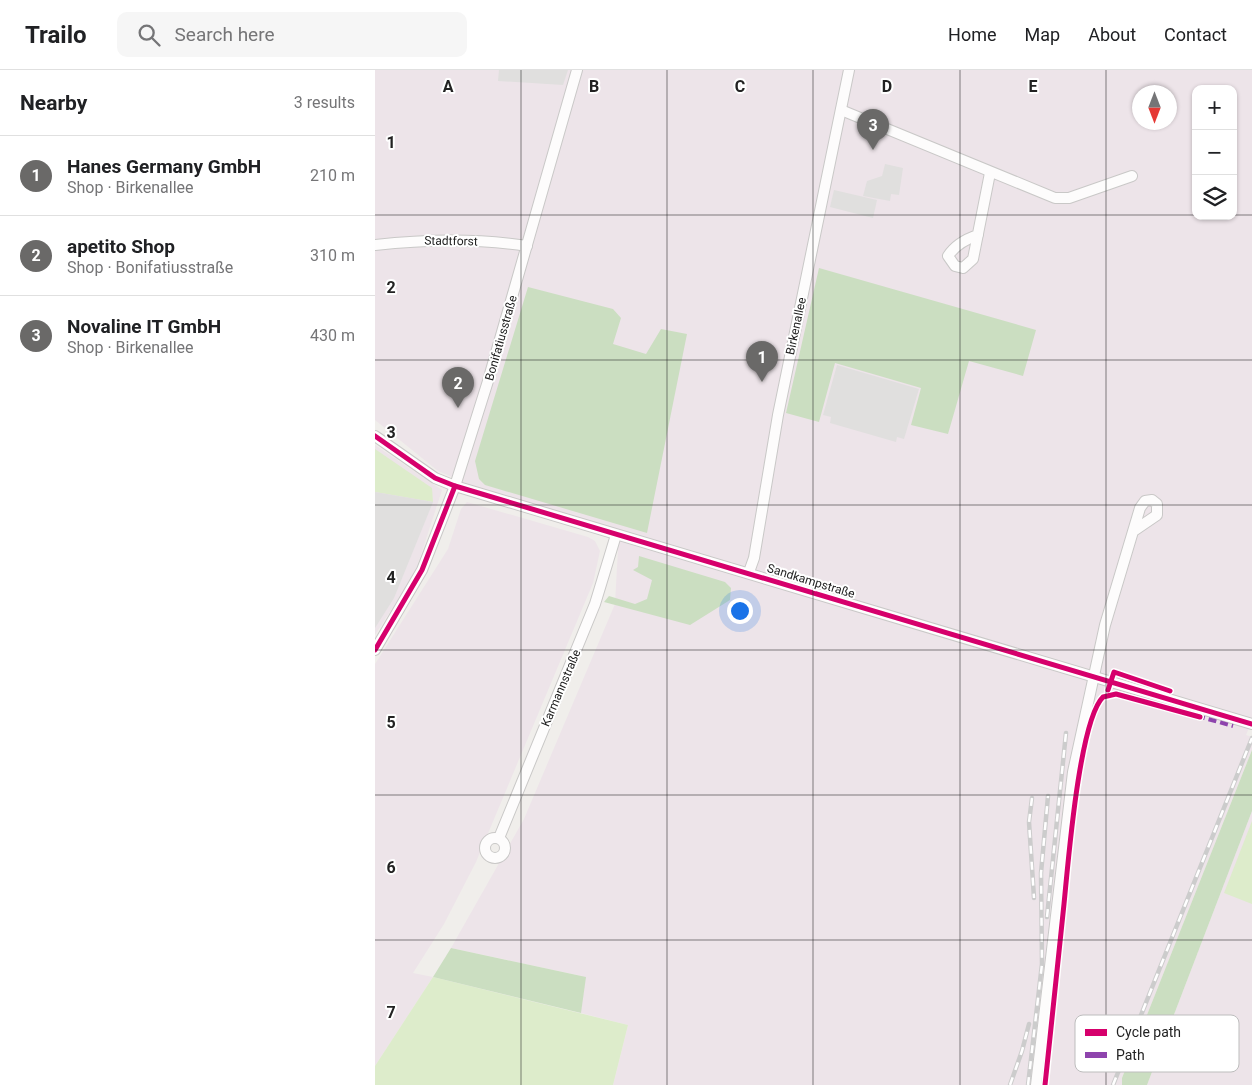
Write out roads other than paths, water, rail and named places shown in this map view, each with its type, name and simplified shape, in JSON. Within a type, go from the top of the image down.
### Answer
[{"type":"street","name":"Bonifatiusstraße","points":[[375,650],[422,570],[455,486],[527,246],[577,70]]},
{"type":"street","name":"Birkenallee","points":[[749,572],[778,415],[849,70]]},
{"type":"street","points":[[841,110],[990,173],[1055,198],[1069,198],[1132,176]]},
{"type":"street","points":[[978,236],[990,173]]},
{"type":"street","name":"Stadtforst","points":[[375,245],[431,239],[495,241],[527,246]]},
{"type":"street","name":"Sandkampstraße","points":[[375,436],[435,478],[455,486],[616,535],[749,572],[1094,678],[1252,724]]},
{"type":"street","points":[[1036,1085],[1072,781],[1105,625],[1135,530]]},
{"type":"street","name":"Karmannstraße","points":[[499,838],[595,604],[616,535]]},
{"type":"railway","points":[[1047,917],[1066,733]]},
{"type":"railway","points":[[1141,1015],[1252,738]]},
{"type":"railway","points":[[1028,1085],[1042,964],[1041,873],[1048,796]]},
{"type":"railway","points":[[1032,798],[1029,822],[1034,898]]},
{"type":"railway","points":[[1010,1085],[1029,1024]]},
{"type":"railway","points":[[1113,1085],[1118,1072]]},
{"type":"place","name":"Novaline IT GmbH","points":[[873,150]]},
{"type":"place","name":"Hanes Germany GmbH","points":[[762,382]]},
{"type":"place","name":"apetito Shop","points":[[458,408]]}]
